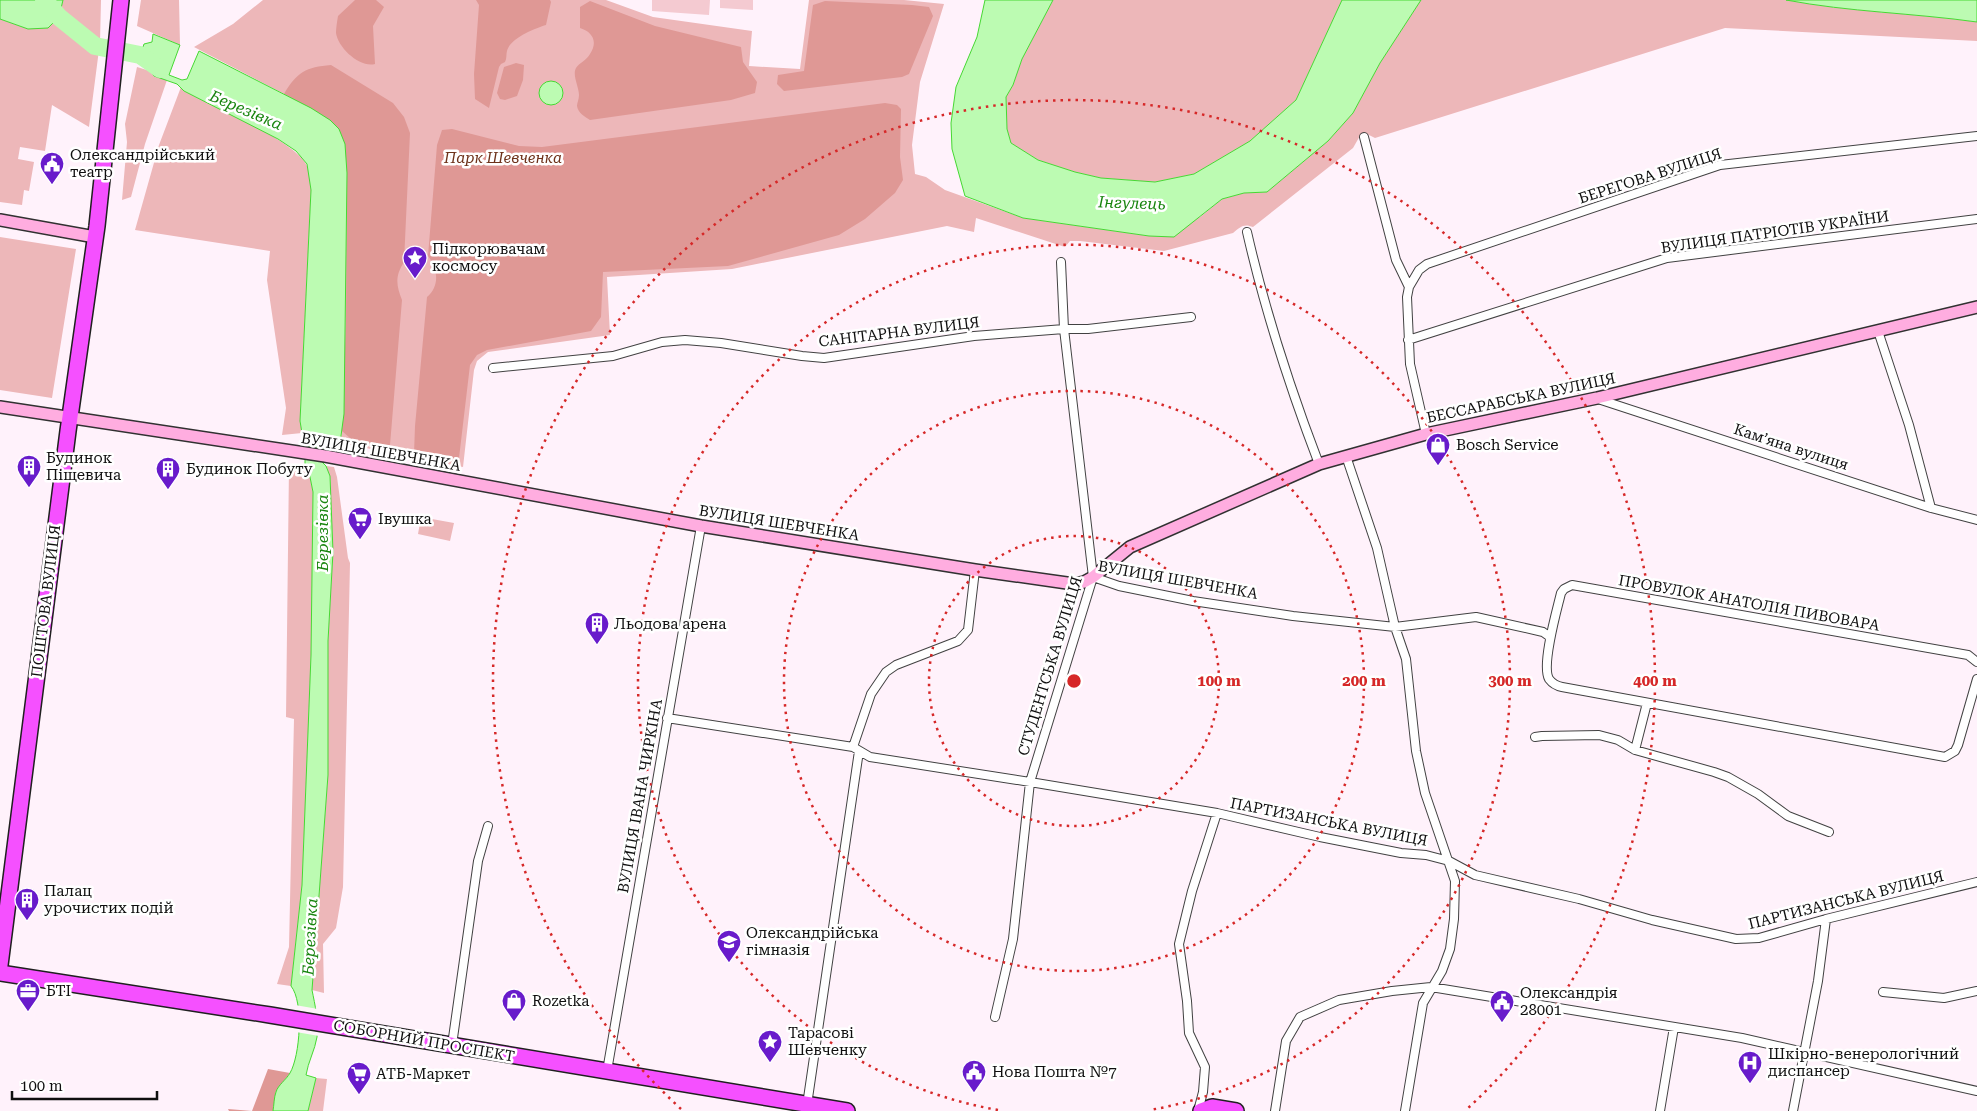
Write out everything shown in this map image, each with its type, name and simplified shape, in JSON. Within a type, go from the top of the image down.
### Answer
[{"type":"highway","name":"ПОШТОВА ВУЛИЦЯ","points":[[0,965],[70,419],[96,237],[121,0]]},
{"type":"highway","name":"СОБОРНИЙ ПРОСПЕКТ","points":[[0,973],[270,1014],[607,1071],[807,1108],[847,1111]]},
{"type":"highway","points":[[1200,1111],[1212,1107],[1236,1111]]},
{"type":"main road","points":[[0,220],[96,237]]},
{"type":"main road","name":"БЕССАРАБСЬКА ВУЛИЦЯ","points":[[1093,577],[1130,547],[1319,464],[1426,434],[1597,398],[1977,308]]},
{"type":"main road","name":"ВУЛИЦЯ ШЕВЧЕНКА","points":[[0,407],[325,456],[701,526],[975,570],[1074,584],[1084,582],[1093,577]]},
{"type":"street","name":"БЕРЕГОВА ВУЛИЦЯ","points":[[1409,287],[1419,270],[1427,264],[1720,165],[1977,136]]},
{"type":"street","points":[[1364,137],[1396,260],[1409,287],[1407,297],[1410,364],[1426,434]]},
{"type":"street","name":"ВУЛИЦЯ ПАТРІОТІВ УКРАЇНИ","points":[[1408,340],[1667,258],[1977,220]]},
{"type":"street","points":[[1247,232],[1266,308],[1294,398],[1319,464]]},
{"type":"street","name":"СТУДЕНТСЬКА ВУЛИЦЯ","points":[[995,1017],[1012,939],[1030,782],[1093,577],[1064,329],[1060,262]]},
{"type":"street","name":"САНІТАРНА ВУЛИЦЯ","points":[[493,368],[613,356],[662,342],[686,340],[721,343],[824,358],[974,336],[1088,329],[1191,316]]},
{"type":"street","points":[[1878,331],[1909,425],[1930,508]]},
{"type":"street","name":"Камʼяна вулиця","points":[[1597,398],[1930,508],[1977,521]]},
{"type":"street","points":[[1346,456],[1377,548],[1395,627],[1406,659],[1416,751],[1425,793],[1455,880],[1454,920],[1450,949],[1442,971],[1423,1003],[1404,1111]]},
{"type":"street","name":"ВУЛИЦЯ ІВАНА ЧИРКІНА","points":[[607,1071],[701,526]]},
{"type":"street","points":[[807,1108],[856,749],[871,694],[886,672],[896,665],[958,641],[968,630],[975,570]]},
{"type":"street","name":"ВУЛИЦЯ ШЕВЧЕНКА","points":[[1093,577],[1119,586],[1193,601],[1293,616],[1395,627],[1476,617],[1536,629],[1550,637]]},
{"type":"street","name":"ПРОВУЛОК АНАТОЛІЯ ПИВОВАРА","points":[[1973,710],[1955,751],[1950,755],[1938,757],[1557,686],[1547,674],[1550,637],[1561,593],[1572,585],[1968,655],[1977,662]]},
{"type":"street","points":[[1973,710],[1977,678]]},
{"type":"street","points":[[1635,750],[1647,703]]},
{"type":"street","name":"ПАРТИЗАНСЬКА ВУЛИЦЯ","points":[[667,718],[856,749],[870,757],[1217,813],[1320,837],[1449,861],[1475,875],[1579,899],[1652,920],[1736,939],[1759,938],[1826,919],[1977,882]]},
{"type":"street","points":[[1535,737],[1599,735],[1618,740],[1635,750],[1728,778],[1758,794],[1788,816],[1828,832]]},
{"type":"street","points":[[1200,1111],[1205,1067],[1189,1033],[1187,1001],[1179,944],[1192,891],[1217,813]]},
{"type":"street","points":[[452,1045],[478,861],[488,826]]},
{"type":"street","points":[[1792,1111],[1818,981],[1826,919]]},
{"type":"street","points":[[1275,1111],[1286,1041],[1300,1016],[1339,1000],[1392,990],[1431,987],[1742,1038],[1977,1091]]},
{"type":"street","points":[[1883,992],[1944,998],[1977,991]]},
{"type":"street","points":[[1660,1111],[1674,1027]]},
{"type":"green space","points":[[63,0],[101,0],[100,42],[89,127],[52,105],[45,151],[20,147],[18,159],[34,162],[29,191],[24,190],[22,205],[0,202],[0,19],[28,29],[59,17]]},
{"type":"green space","points":[[141,0],[179,0],[180,45],[137,26]]},
{"type":"green space","name":"Парк Шевченка","points":[[263,0],[606,0],[653,17],[752,31],[749,66],[800,69],[809,0],[904,0],[944,4],[920,82],[912,145],[915,174],[926,177],[945,190],[1023,218],[1149,236],[1200,217],[1222,199],[1244,193],[1267,192],[1328,141],[1353,113],[1380,63],[1421,0],[1786,0],[1833,7],[1977,22],[1977,41],[1725,28],[1375,138],[1365,133],[1361,134],[1353,148],[1253,227],[1240,227],[1233,233],[1164,251],[1080,241],[1070,241],[1065,247],[976,218],[974,232],[947,226],[732,269],[607,277],[610,335],[488,352],[477,361],[474,370],[463,467],[340,443],[342,431],[311,108],[194,47],[233,24]]},
{"type":"green space","points":[[355,0],[376,0],[384,7],[373,26],[375,64],[363,63],[351,56],[341,45],[336,33],[338,16]]},
{"type":"green space","points":[[476,0],[550,0],[551,2],[546,25],[524,34],[509,46],[505,62],[499,67],[489,108],[475,99],[474,74],[479,5]]},
{"type":"green space","points":[[1053,0],[1342,0],[1296,100],[1250,141],[1194,174],[1155,182],[1101,178],[1075,172],[1038,160],[1011,143],[1007,129],[1006,97],[1013,85],[1022,59]]},
{"type":"green space","points":[[590,1],[655,26],[741,47],[743,62],[757,82],[755,93],[731,100],[590,120],[579,111],[577,105],[579,95],[575,71],[589,56],[594,45],[591,35],[580,28],[580,7]]},
{"type":"green space","points":[[825,1],[929,7],[933,16],[909,74],[902,77],[784,91],[777,84],[778,75],[804,71],[813,5]]},
{"type":"green space","points":[[516,63],[524,65],[523,80],[517,96],[505,100],[500,99],[497,93],[504,67]]},
{"type":"green space","points":[[331,65],[393,103],[404,117],[410,133],[404,262],[397,281],[402,300],[390,445],[386,448],[351,439],[342,431],[346,321],[347,173],[330,120],[284,94],[293,80],[303,72],[315,67]]},
{"type":"green space","points":[[137,67],[167,80],[145,144],[131,197],[122,200],[127,142],[125,124]]},
{"type":"green space","points":[[181,87],[184,91],[269,134],[285,144],[306,164],[311,190],[300,421],[302,433],[282,435],[286,408],[267,280],[270,251],[135,230],[159,145]]},
{"type":"green space","points":[[885,103],[897,105],[901,109],[900,157],[903,180],[895,193],[865,219],[839,235],[728,266],[603,272],[601,317],[591,331],[487,350],[477,355],[470,365],[459,458],[454,462],[414,454],[427,297],[436,283],[436,272],[428,256],[437,145],[442,130],[452,129],[519,146],[542,147]]},
{"type":"green space","points":[[0,237],[76,249],[52,398],[0,390]]},
{"type":"green space","points":[[305,464],[309,472],[313,492],[311,655],[302,885],[291,986],[277,984],[289,947],[294,719],[286,717],[289,466]]},
{"type":"green space","points":[[326,466],[334,467],[337,477],[350,563],[343,887],[336,928],[323,944],[324,993],[312,990],[328,775],[328,641],[333,552],[330,476]]},
{"type":"green space","points":[[421,517],[454,523],[450,541],[418,534]]},
{"type":"green space","points":[[268,1069],[290,1073],[276,1091],[273,1111],[252,1111]]},
{"type":"green space","points":[[316,1078],[327,1079],[323,1111],[308,1111]]},
{"type":"green space","points":[[228,1109],[252,1111],[229,1111]]},
{"type":"shaded area","points":[[652,0],[710,0],[709,15],[652,11]]},
{"type":"shaded area","points":[[720,0],[753,0],[753,10],[720,8]]},
{"type":"water","points":[[0,0],[63,0],[59,17],[48,28],[28,29],[0,19]]},
{"type":"water","name":"Інгулець","points":[[985,0],[1053,0],[1022,59],[1013,85],[1006,97],[1007,129],[1011,143],[1038,160],[1075,172],[1101,178],[1155,182],[1194,174],[1250,141],[1296,100],[1342,0],[1421,0],[1380,63],[1353,113],[1328,141],[1267,192],[1244,193],[1222,199],[1174,237],[1149,236],[1023,218],[965,196],[952,149],[951,123],[956,87],[977,37]]},
{"type":"water","points":[[1786,0],[1977,0],[1977,22],[1833,7]]},
{"type":"water","points":[[153,34],[180,45],[169,75],[182,80],[187,79],[199,51],[311,108],[330,120],[339,129],[345,144],[347,173],[344,414],[340,443],[325,445],[321,461],[326,466],[330,476],[333,552],[328,641],[328,775],[312,990],[317,1031],[316,1042],[306,1075],[316,1078],[308,1111],[273,1111],[277,1089],[290,1073],[293,1065],[299,1029],[298,1004],[291,986],[302,885],[311,655],[313,492],[309,472],[305,464],[305,437],[302,433],[300,421],[311,190],[307,164],[296,151],[278,139],[184,91],[177,84],[154,76],[147,65],[139,59],[144,44],[152,42]]},
{"type":"water","points":[[551,81],[560,84],[563,93],[560,102],[551,105],[542,102],[539,93],[542,84]]},
{"type":"pier","points":[[295,1005],[318,1009],[319,1036],[296,1032]]},
{"type":"waterway","name":"Березівка","points":[[44,0],[59,17],[95,46],[140,55],[160,69]]},
{"type":"place","name":"Олександрійський театр","points":[[52,185]]},
{"type":"place","name":"Підкорювачам космосу","points":[[415,279]]},
{"type":"place","name":"Bosch Service","points":[[1438,466]]},
{"type":"place","name":"Будинок Піщевича","points":[[29,488]]},
{"type":"place","name":"Будинок Побуту","points":[[168,490]]},
{"type":"place","name":"Івушка","points":[[360,540]]},
{"type":"place","name":"Льодова арена","points":[[597,645]]},
{"type":"place","name":"Палац урочистих подій","points":[[27,921]]},
{"type":"place","name":"Олександрійська гімназія","points":[[729,963]]},
{"type":"place","name":"БТІ","points":[[28,1012]]},
{"type":"place","name":"Rozetka","points":[[514,1022]]},
{"type":"place","name":"Олександрія 28001","points":[[1502,1023]]},
{"type":"place","name":"Тарасові Шевченку","points":[[770,1063]]},
{"type":"place","name":"Шкірно-венерологічний диспансер","points":[[1750,1084]]},
{"type":"place","name":"Нова Пошта №7","points":[[974,1093]]},
{"type":"place","name":"АТБ-Маркет","points":[[359,1095]]}]
